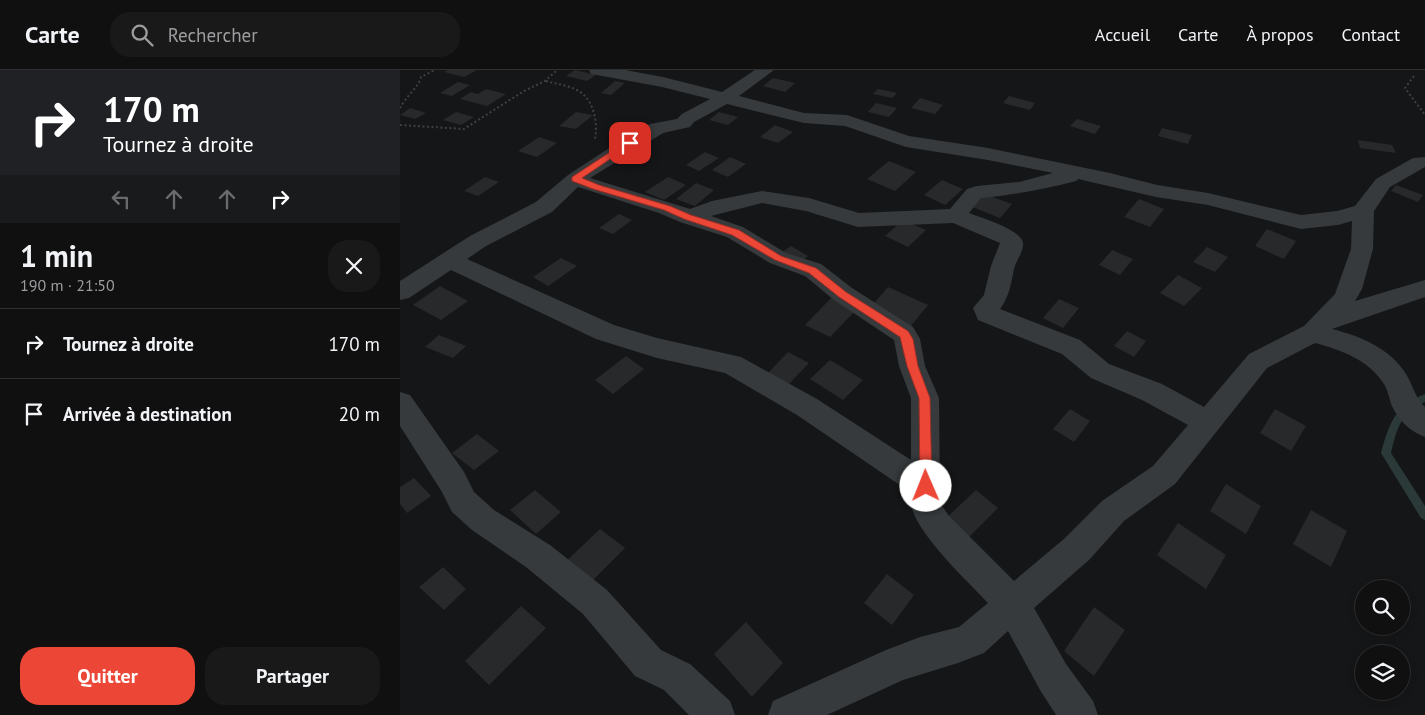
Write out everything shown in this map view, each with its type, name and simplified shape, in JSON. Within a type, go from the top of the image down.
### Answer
[{"type":"street","points":[[597,70],[662,82],[804,118],[847,121],[906,140],[988,154],[1132,184],[1156,191],[1230,203],[1301,222],[1338,218],[1363,210]]},
{"type":"street","points":[[400,292],[478,240],[544,207],[575,179],[649,132],[663,126],[683,123],[692,115],[724,98],[766,70]]},
{"type":"street","points":[[1319,327],[1344,300],[1358,268],[1362,249],[1363,210],[1383,183],[1420,162]]},
{"type":"street","points":[[956,216],[974,193],[1021,188],[1042,180],[1081,174]]},
{"type":"street","points":[[575,179],[735,232],[778,258],[813,270],[843,294],[904,334],[908,339],[912,366],[924,398],[926,486],[924,498],[926,508],[938,526],[1012,604],[1053,677],[1080,715]]},
{"type":"street","points":[[688,217],[712,208],[762,197],[787,200],[858,220],[956,216],[1011,240],[1012,244],[1003,265],[1001,285],[989,306],[985,308],[987,314],[1071,347],[1100,371],[1152,392],[1207,422]]},
{"type":"street","points":[[450,260],[605,332],[657,348],[732,364],[807,406],[926,486]]},
{"type":"street","points":[[787,715],[852,682],[921,654],[957,646],[971,640],[1076,549],[1113,511],[1164,475],[1258,361],[1319,327],[1425,288]]},
{"type":"street","points":[[1319,327],[1379,360],[1396,380],[1407,408],[1425,425]]},
{"type":"street","points":[[400,403],[453,482],[463,502],[482,520],[538,556],[595,602],[648,663],[677,677],[716,715]]},
{"type":"path","points":[[400,108],[407,95],[420,83],[421,77],[435,70]]},
{"type":"path","points":[[400,125],[464,129],[524,91],[545,81],[557,70]]},
{"type":"path","points":[[1414,76],[1404,88],[1425,115]]},
{"type":"path","points":[[545,81],[580,91],[590,104],[597,120],[593,148],[575,179]]},
{"type":"building","points":[[448,70],[477,70],[464,77],[444,72]]},
{"type":"building","points":[[575,70],[596,75],[587,81],[566,76]]},
{"type":"building","points":[[773,78],[795,83],[785,92],[763,86]]},
{"type":"building","points":[[615,81],[625,83],[611,95],[601,93]]},
{"type":"building","points":[[458,82],[470,85],[452,96],[440,93]]},
{"type":"building","points":[[486,89],[506,94],[487,106],[460,99],[471,92],[478,94]]},
{"type":"building","points":[[878,89],[897,93],[892,98],[873,94]]},
{"type":"building","points":[[1009,96],[1035,103],[1030,110],[1003,103]]},
{"type":"building","points":[[920,98],[943,105],[935,114],[911,108]]},
{"type":"building","points":[[876,103],[897,108],[889,117],[868,112]]},
{"type":"building","points":[[410,108],[426,113],[415,119],[400,115]]},
{"type":"building","points":[[456,112],[474,117],[461,125],[443,120]]},
{"type":"building","points":[[576,112],[593,115],[576,129],[559,126]]},
{"type":"building","points":[[719,112],[738,117],[728,125],[709,120]]},
{"type":"building","points":[[1077,119],[1101,126],[1095,134],[1070,126]]},
{"type":"building","points":[[775,125],[793,132],[778,143],[760,137]]},
{"type":"building","points":[[1162,128],[1192,135],[1188,144],[1158,136]]},
{"type":"building","points":[[539,137],[557,143],[537,157],[518,151]]},
{"type":"building","points":[[1358,140],[1392,145],[1396,153],[1360,148]]},
{"type":"building","points":[[705,152],[719,158],[699,171],[686,165]]},
{"type":"building","points":[[730,157],[746,164],[728,177],[712,170]]},
{"type":"building","points":[[889,161],[916,172],[895,191],[867,179]]},
{"type":"building","points":[[485,177],[499,182],[478,196],[464,191]]},
{"type":"building","points":[[668,177],[686,185],[664,200],[645,192]]},
{"type":"building","points":[[942,180],[963,189],[945,205],[924,195]]},
{"type":"building","points":[[696,183],[714,190],[695,206],[676,199]]},
{"type":"building","points":[[1396,185],[1423,195],[1418,202],[1391,191]]},
{"type":"building","points":[[982,193],[1012,204],[1000,218],[970,206]]},
{"type":"building","points":[[1139,199],[1164,209],[1150,227],[1124,217]]},
{"type":"building","points":[[619,214],[632,220],[613,234],[599,228]]},
{"type":"building","points":[[903,220],[926,230],[908,247],[885,236]]},
{"type":"building","points":[[1267,229],[1296,241],[1284,259],[1255,246]]},
{"type":"building","points":[[791,246],[808,256],[799,263],[781,253]]},
{"type":"building","points":[[1207,247],[1228,257],[1215,272],[1193,262]]},
{"type":"building","points":[[1112,250],[1133,259],[1120,275],[1099,265]]},
{"type":"building","points":[[561,258],[577,266],[548,286],[533,277]]},
{"type":"building","points":[[1178,275],[1202,288],[1184,306],[1160,293]]},
{"type":"building","points":[[440,286],[468,301],[441,320],[413,305]]},
{"type":"building","points":[[888,287],[928,305],[910,327],[869,309]]},
{"type":"building","points":[[832,297],[857,309],[830,337],[805,325]]},
{"type":"building","points":[[1059,299],[1079,308],[1063,328],[1043,318]]},
{"type":"building","points":[[1127,331],[1146,341],[1134,357],[1114,346]]},
{"type":"building","points":[[439,335],[466,346],[453,358],[425,347]]},
{"type":"building","points":[[788,352],[809,363],[788,385],[767,374]]},
{"type":"building","points":[[626,356],[644,369],[613,394],[595,380]]},
{"type":"building","points":[[830,360],[863,380],[843,400],[810,379]]},
{"type":"building","points":[[1070,409],[1090,421],[1074,442],[1053,429]]},
{"type":"building","points":[[1275,409],[1306,426],[1291,451],[1260,433]]},
{"type":"building","points":[[477,434],[499,451],[474,470],[452,453]]},
{"type":"building","points":[[414,478],[431,496],[407,513],[400,504],[400,487]]},
{"type":"building","points":[[1226,484],[1261,506],[1246,534],[1210,511]]},
{"type":"building","points":[[535,490],[561,512],[536,534],[510,510]]},
{"type":"building","points":[[976,490],[998,508],[965,541],[943,521]]},
{"type":"building","points":[[1311,510],[1347,531],[1331,567],[1293,544]]},
{"type":"building","points":[[1178,523],[1226,555],[1206,589],[1157,555]]},
{"type":"building","points":[[600,529],[625,548],[586,587],[561,566]]},
{"type":"building","points":[[443,567],[466,589],[444,610],[419,587]]},
{"type":"building","points":[[887,574],[914,595],[892,625],[864,603]]},
{"type":"building","points":[[521,606],[546,628],[489,685],[465,661]]},
{"type":"building","points":[[1094,607],[1125,630],[1094,676],[1064,651]]},
{"type":"building","points":[[746,622],[783,663],[752,697],[714,654]]},
{"type":"waterway","points":[[1425,398],[1401,413],[1394,426],[1386,453],[1425,515]]},
{"type":"route","points":[[630,143],[575,179],[735,232],[778,258],[813,270],[843,294],[904,334],[908,339],[912,366],[923,391],[926,486]]}]
